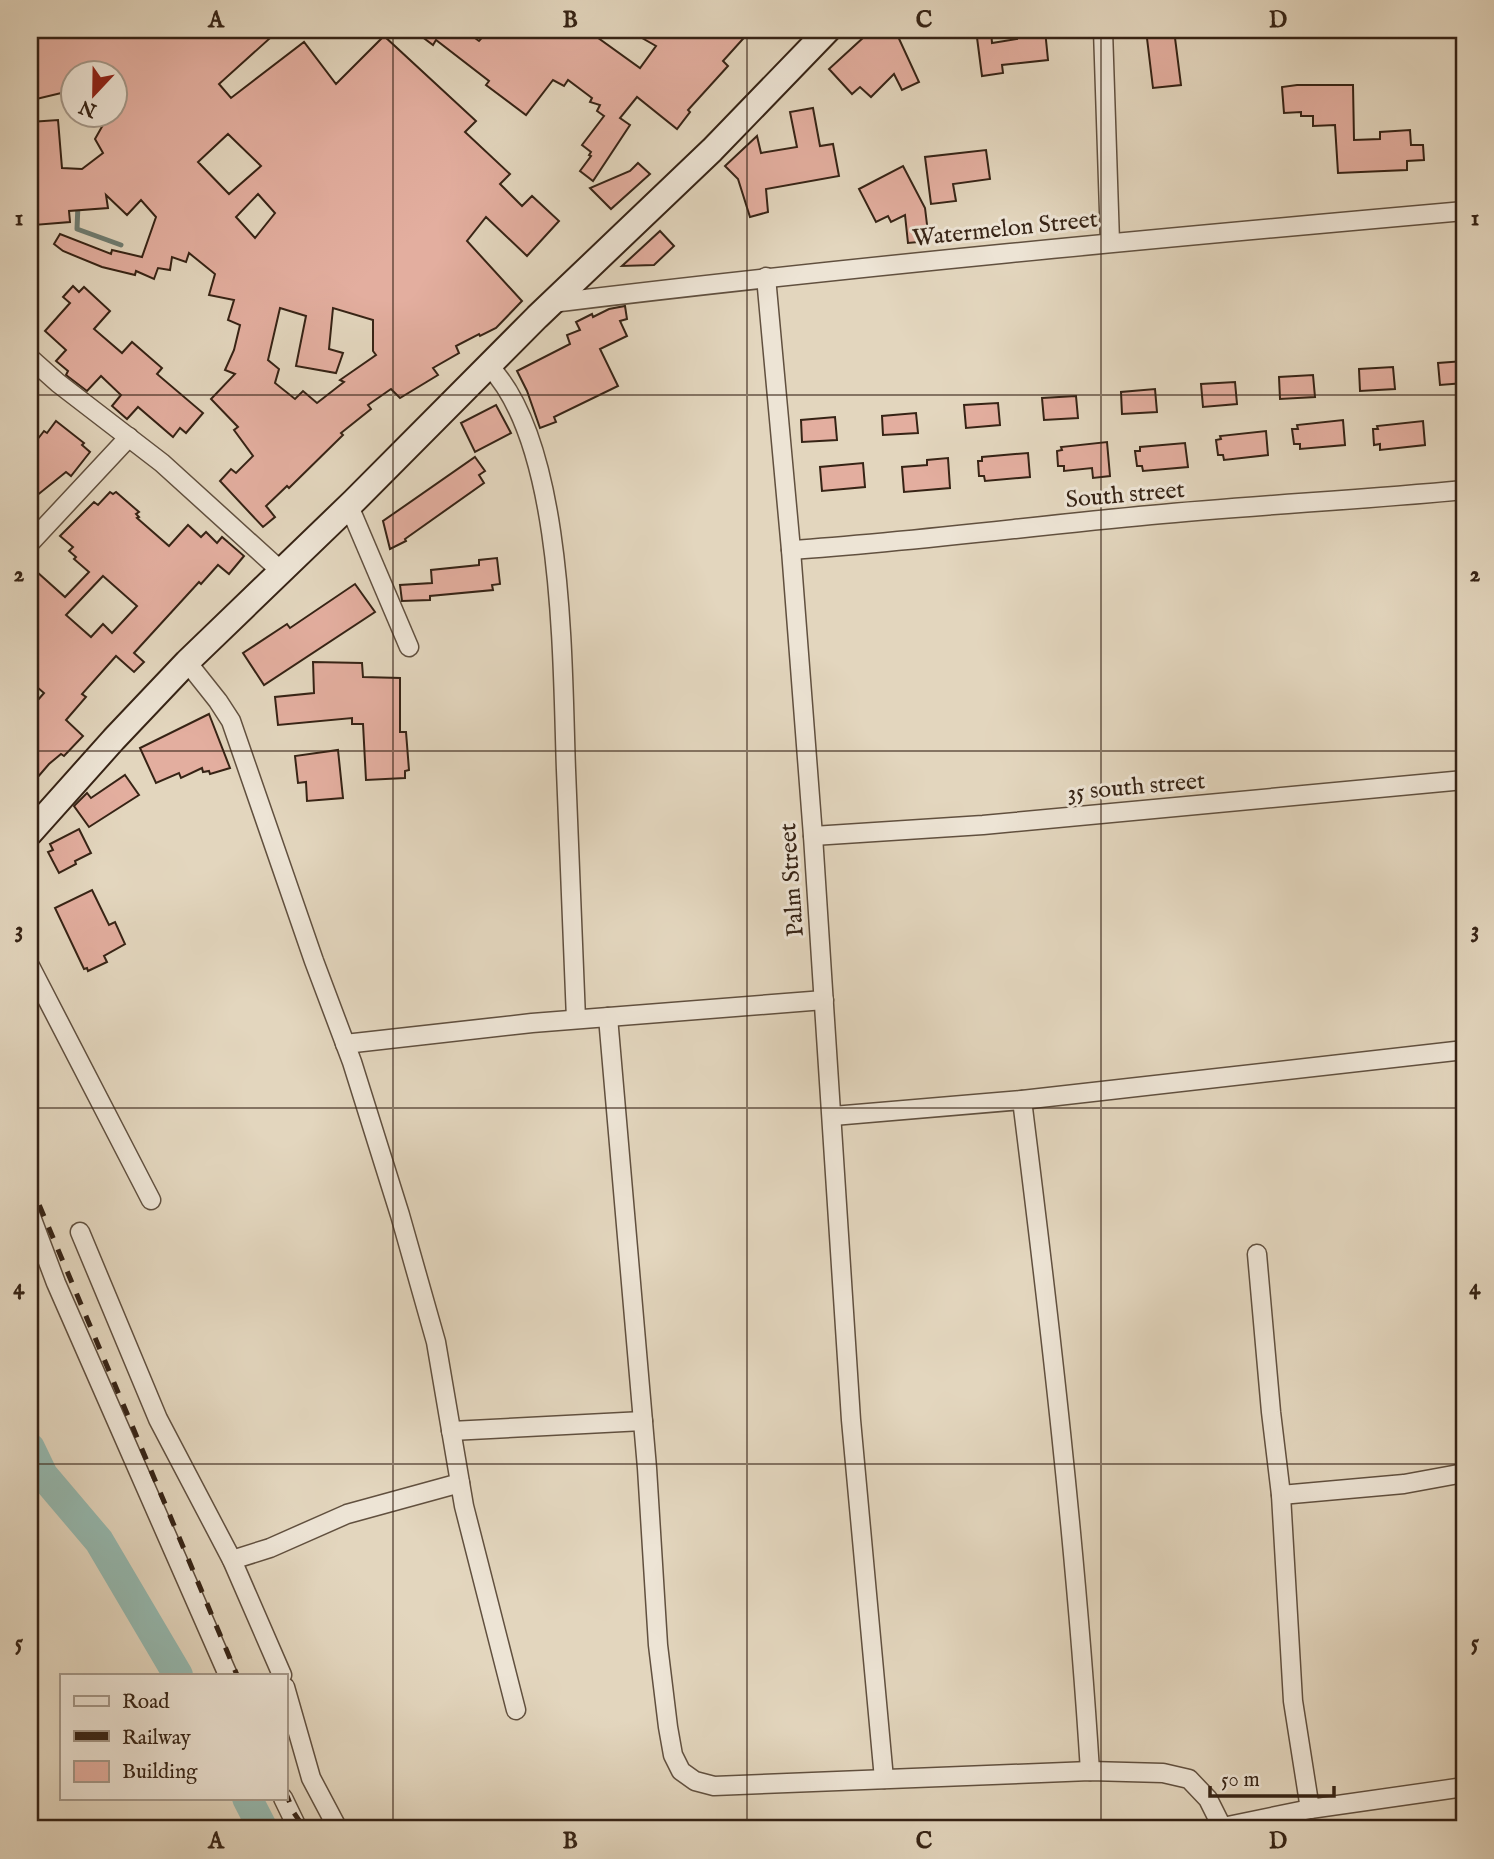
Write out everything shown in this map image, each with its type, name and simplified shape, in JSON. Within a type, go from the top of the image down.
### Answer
[{"type":"main road","points":[[33,822],[187,662],[349,506],[552,303],[712,150],[828,30]]},
{"type":"street","points":[[1103,30],[1111,242]]},
{"type":"street","name":"Watermelon Street","points":[[552,303],[766,277],[1111,242],[1464,211]]},
{"type":"street","name":"Palm Street","points":[[766,277],[813,836],[851,1420],[884,1779]]},
{"type":"street","points":[[30,358],[58,383],[162,463],[281,570]]},
{"type":"street","points":[[489,366],[503,380],[515,402],[535,452],[552,534],[561,662],[576,1020]]},
{"type":"street","points":[[30,542],[129,437]]},
{"type":"street","name":"South street","points":[[791,550],[1152,515],[1464,490]]},
{"type":"street","points":[[349,506],[409,648]]},
{"type":"street","points":[[187,662],[218,701],[230,722],[345,1044],[400,1215],[436,1342],[460,1483],[516,1710]]},
{"type":"street","name":"35 south street","points":[[813,836],[983,825],[1464,780]]},
{"type":"street","points":[[30,966],[151,1200]]},
{"type":"street","points":[[345,1044],[608,1017],[824,1000]]},
{"type":"street","points":[[608,1017],[643,1421],[658,1645],[673,1755],[681,1770],[695,1781],[714,1786],[1090,1771],[1163,1773],[1189,1779],[1208,1799],[1223,1828],[1310,1809],[1464,1787]]},
{"type":"street","points":[[833,1116],[1022,1100],[1464,1050]]},
{"type":"street","points":[[1022,1100],[1060,1426],[1083,1666],[1090,1771]]},
{"type":"street","points":[[30,1214],[56,1283],[228,1674]]},
{"type":"street","points":[[80,1232],[158,1419],[232,1560],[282,1674]]},
{"type":"street","points":[[1257,1254],[1281,1495],[1293,1701],[1310,1809]]},
{"type":"street","points":[[451,1431],[643,1421]]},
{"type":"street","points":[[1281,1495],[1404,1483],[1464,1473]]},
{"type":"street","points":[[232,1560],[270,1548],[347,1514],[460,1483]]},
{"type":"street","points":[[287,1694],[311,1778],[338,1829]]},
{"type":"street","points":[[284,1800],[298,1829]]},
{"type":"building","points":[[30,30],[279,30],[219,84],[231,98],[304,42],[336,84],[384,36],[476,121],[465,132],[510,174],[500,184],[522,206],[532,196],[559,221],[527,256],[486,217],[467,241],[522,301],[496,328],[456,346],[459,353],[433,368],[438,375],[400,398],[391,389],[368,405],[371,409],[341,433],[343,435],[289,488],[287,486],[266,506],[275,517],[263,527],[220,481],[231,469],[236,473],[253,456],[234,430],[238,427],[211,399],[235,374],[225,370],[234,350],[240,325],[228,320],[234,300],[209,295],[215,274],[189,253],[186,262],[172,257],[170,270],[158,268],[154,279],[136,271],[135,275],[102,267],[63,251],[54,244],[60,234],[111,254],[112,250],[142,257],[156,217],[141,200],[127,215],[106,195],[108,208],[69,211],[70,222],[34,225],[30,122],[58,120],[62,168],[82,169],[103,153],[95,139],[100,130],[130,130],[130,60],[60,60],[60,93],[32,100]],"holes":[[[228,134],[261,166],[229,194],[198,162]],[[258,194],[275,213],[255,238],[236,217]],[[280,308],[306,316],[296,366],[336,373],[343,353],[329,349],[333,308],[373,320],[373,351],[376,355],[340,380],[344,382],[317,403],[303,391],[295,399],[275,383],[279,369],[268,360]]]},
{"type":"building","points":[[413,30],[464,30],[479,41],[489,30],[587,30],[640,68],[656,46],[628,30],[751,30],[723,61],[728,66],[688,110],[690,112],[677,129],[637,97],[620,118],[630,125],[593,181],[580,171],[591,156],[591,152],[582,145],[604,116],[597,111],[600,105],[590,102],[592,98],[568,80],[564,86],[553,80],[526,115],[486,85],[489,81],[436,40],[433,45]]},
{"type":"building","points":[[861,30],[895,30],[919,82],[902,90],[894,74],[871,97],[860,87],[852,94],[829,69],[865,36]]},
{"type":"building","points":[[976,30],[991,30],[992,43],[1017,39],[1016,30],[1045,30],[1048,60],[1002,65],[1003,73],[982,76]]},
{"type":"building","points":[[1146,30],[1174,30],[1181,85],[1153,88]]},
{"type":"building","points":[[1353,85],[1354,140],[1380,139],[1380,132],[1410,130],[1411,145],[1423,145],[1424,160],[1407,161],[1407,170],[1338,173],[1335,125],[1313,126],[1313,116],[1301,116],[1301,112],[1284,113],[1282,87]]},
{"type":"building","points":[[813,108],[820,146],[833,144],[839,176],[766,189],[768,212],[750,217],[738,179],[725,166],[757,136],[761,153],[797,147],[790,112]]},
{"type":"building","points":[[986,150],[990,179],[953,184],[956,201],[931,204],[925,157]]},
{"type":"building","points":[[638,163],[650,174],[611,209],[590,188],[630,171]]},
{"type":"building","points":[[903,166],[925,208],[929,241],[908,243],[905,215],[891,222],[888,216],[876,222],[859,189]]},
{"type":"building","points":[[660,231],[674,246],[654,265],[622,266]]},
{"type":"building","points":[[73,286],[79,292],[84,287],[110,311],[94,329],[122,353],[132,342],[162,368],[157,374],[203,413],[186,433],[180,428],[173,437],[138,407],[127,419],[112,406],[121,395],[101,376],[87,391],[66,375],[68,371],[56,361],[66,350],[45,331],[70,303],[63,297]]},
{"type":"building","points":[[625,306],[627,319],[620,321],[627,336],[600,349],[618,386],[554,417],[556,422],[540,428],[517,371],[570,344],[567,335],[580,330],[576,322],[592,314],[593,317],[609,309]]},
{"type":"building","points":[[1464,361],[1464,383],[1440,385],[1438,363]]},
{"type":"building","points":[[1393,367],[1395,389],[1360,391],[1359,369]]},
{"type":"building","points":[[1313,375],[1315,397],[1280,399],[1279,377]]},
{"type":"building","points":[[1235,382],[1237,404],[1203,407],[1201,384]]},
{"type":"building","points":[[1155,389],[1157,412],[1122,414],[1121,392]]},
{"type":"building","points":[[1076,396],[1078,418],[1044,420],[1042,398]]},
{"type":"building","points":[[998,403],[1000,425],[966,428],[964,405]]},
{"type":"building","points":[[496,405],[511,433],[475,452],[461,423]]},
{"type":"building","points":[[916,413],[918,433],[883,435],[882,416]]},
{"type":"building","points":[[835,417],[837,440],[802,442],[801,420]]},
{"type":"building","points":[[1343,420],[1345,445],[1300,449],[1300,444],[1294,444],[1292,429],[1298,429],[1297,425]]},
{"type":"building","points":[[56,421],[84,443],[82,445],[90,452],[71,476],[66,472],[30,501],[30,449]]},
{"type":"building","points":[[1423,421],[1425,445],[1380,450],[1380,444],[1374,445],[1373,429],[1378,429],[1377,426]]},
{"type":"building","points":[[1266,431],[1268,455],[1224,460],[1223,455],[1218,455],[1216,440],[1221,439],[1220,436]]},
{"type":"building","points":[[1107,442],[1110,476],[1093,478],[1092,468],[1064,471],[1064,466],[1058,466],[1057,451],[1062,450],[1061,447]]},
{"type":"building","points":[[1185,443],[1188,467],[1143,471],[1142,466],[1137,466],[1135,451],[1140,451],[1140,447]]},
{"type":"building","points":[[1028,453],[1030,477],[985,481],[984,476],[979,476],[978,461],[982,461],[982,457]]},
{"type":"building","points":[[475,457],[485,471],[479,475],[484,483],[405,539],[406,541],[390,549],[383,521]]},
{"type":"building","points":[[948,458],[950,488],[904,492],[902,467],[927,465],[927,460]]},
{"type":"building","points":[[863,463],[865,487],[822,491],[820,467]]},
{"type":"building","points":[[110,492],[116,492],[139,512],[136,514],[139,517],[137,518],[169,546],[188,525],[201,537],[206,532],[217,543],[222,537],[244,556],[229,574],[218,565],[201,584],[199,582],[134,653],[144,662],[134,672],[116,656],[82,694],[86,697],[66,720],[83,736],[64,756],[61,754],[49,764],[37,778],[30,771],[30,709],[44,693],[30,681],[30,581],[37,572],[65,597],[89,572],[74,559],[76,557],[69,551],[73,547],[60,536],[94,502],[98,505]],"holes":[[[103,576],[137,606],[112,633],[103,624],[91,637],[66,615]]]},
{"type":"building","points":[[497,558],[500,584],[492,585],[493,590],[430,596],[430,600],[402,601],[400,585],[432,583],[431,570],[479,565],[479,560]]},
{"type":"building","points":[[355,584],[375,612],[264,685],[243,653],[287,624],[290,628]]},
{"type":"building","points":[[313,662],[362,663],[363,677],[400,678],[400,732],[406,732],[409,770],[405,771],[405,778],[366,780],[363,724],[352,724],[352,718],[278,725],[275,697],[314,693]]},
{"type":"building","points":[[209,714],[230,768],[210,774],[209,771],[203,772],[202,768],[181,778],[179,773],[156,783],[140,748]]},
{"type":"building","points":[[338,750],[343,798],[307,801],[306,782],[298,783],[295,756]]},
{"type":"building","points":[[125,775],[139,795],[89,827],[74,806],[87,793],[91,798]]},
{"type":"building","points":[[79,829],[91,853],[59,873],[48,852],[53,850],[50,844]]},
{"type":"building","points":[[92,890],[109,925],[115,922],[125,944],[104,956],[107,962],[88,971],[87,968],[84,969],[55,908]]},
{"type":"waterway","points":[[78,204],[77,229],[121,245]]},
{"type":"waterway","points":[[30,1448],[43,1475],[99,1541],[177,1674]]},
{"type":"waterway","points":[[248,1800],[263,1829]]},
{"type":"railway","points":[[30,1183],[237,1674]]},
{"type":"railway","points":[[287,1796],[305,1829]]}]
